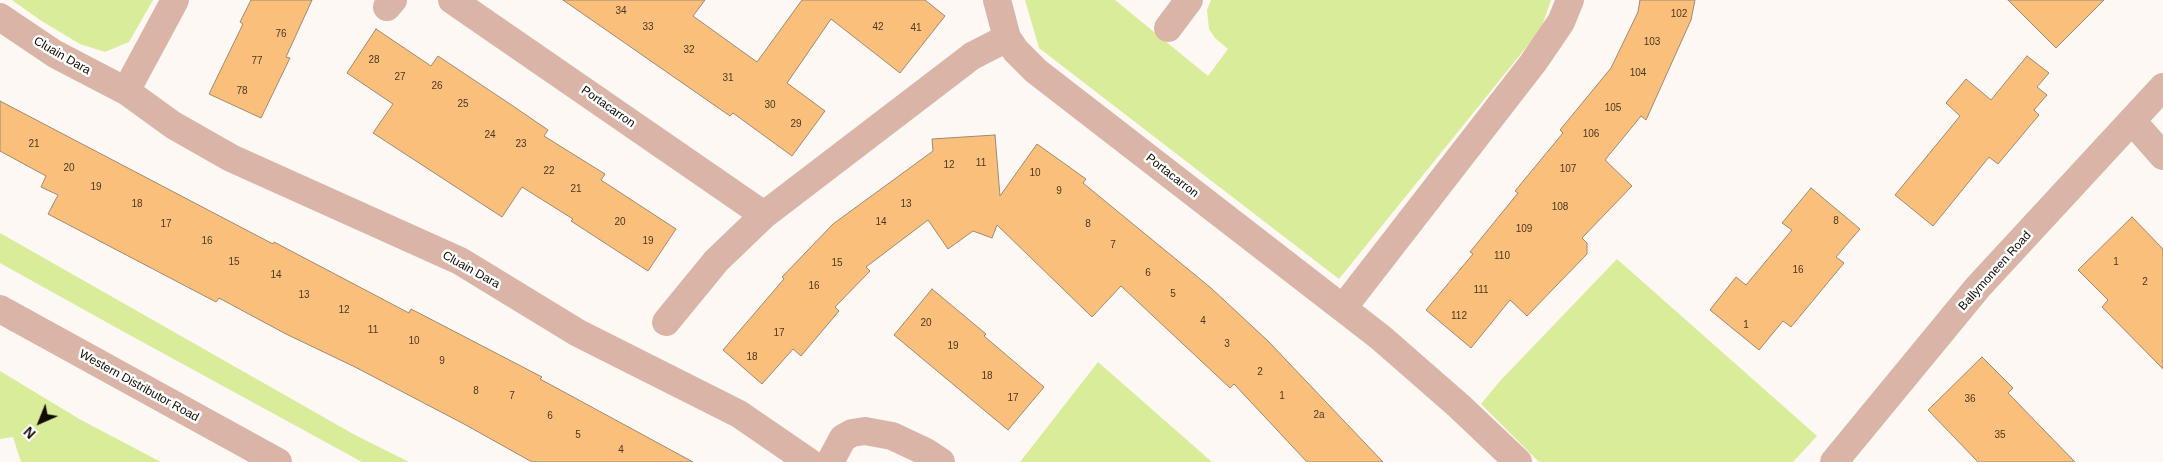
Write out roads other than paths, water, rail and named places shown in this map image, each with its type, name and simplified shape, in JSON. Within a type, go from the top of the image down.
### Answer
[{"type":"street","points":[[126,91],[175,0]]},
{"type":"street","name":"Portacarron","points":[[452,0],[764,215]]},
{"type":"street","name":"Portacarron","points":[[997,0],[1007,38],[1016,51],[1036,71],[1343,308],[1459,406],[1518,462]]},
{"type":"street","points":[[1168,28],[1189,0]]},
{"type":"street","points":[[1343,308],[1533,63],[1561,22],[1570,0]]},
{"type":"street","name":"Cluain Dara","points":[[0,17],[55,54],[126,91],[173,125],[231,158],[460,261],[578,333],[739,414],[809,462]]},
{"type":"street","points":[[666,322],[716,261],[764,215],[972,56],[1007,38]]},
{"type":"street","name":"Ballymoneen Road","points":[[1834,462],[1978,287],[2133,122],[2163,87]]},
{"type":"street","points":[[2133,122],[2163,156]]},
{"type":"street","name":"Western Distributor Road","points":[[0,309],[278,462]]},
{"type":"street","points":[[830,462],[843,438],[852,433],[866,431],[892,436],[926,452],[941,462]]}]
